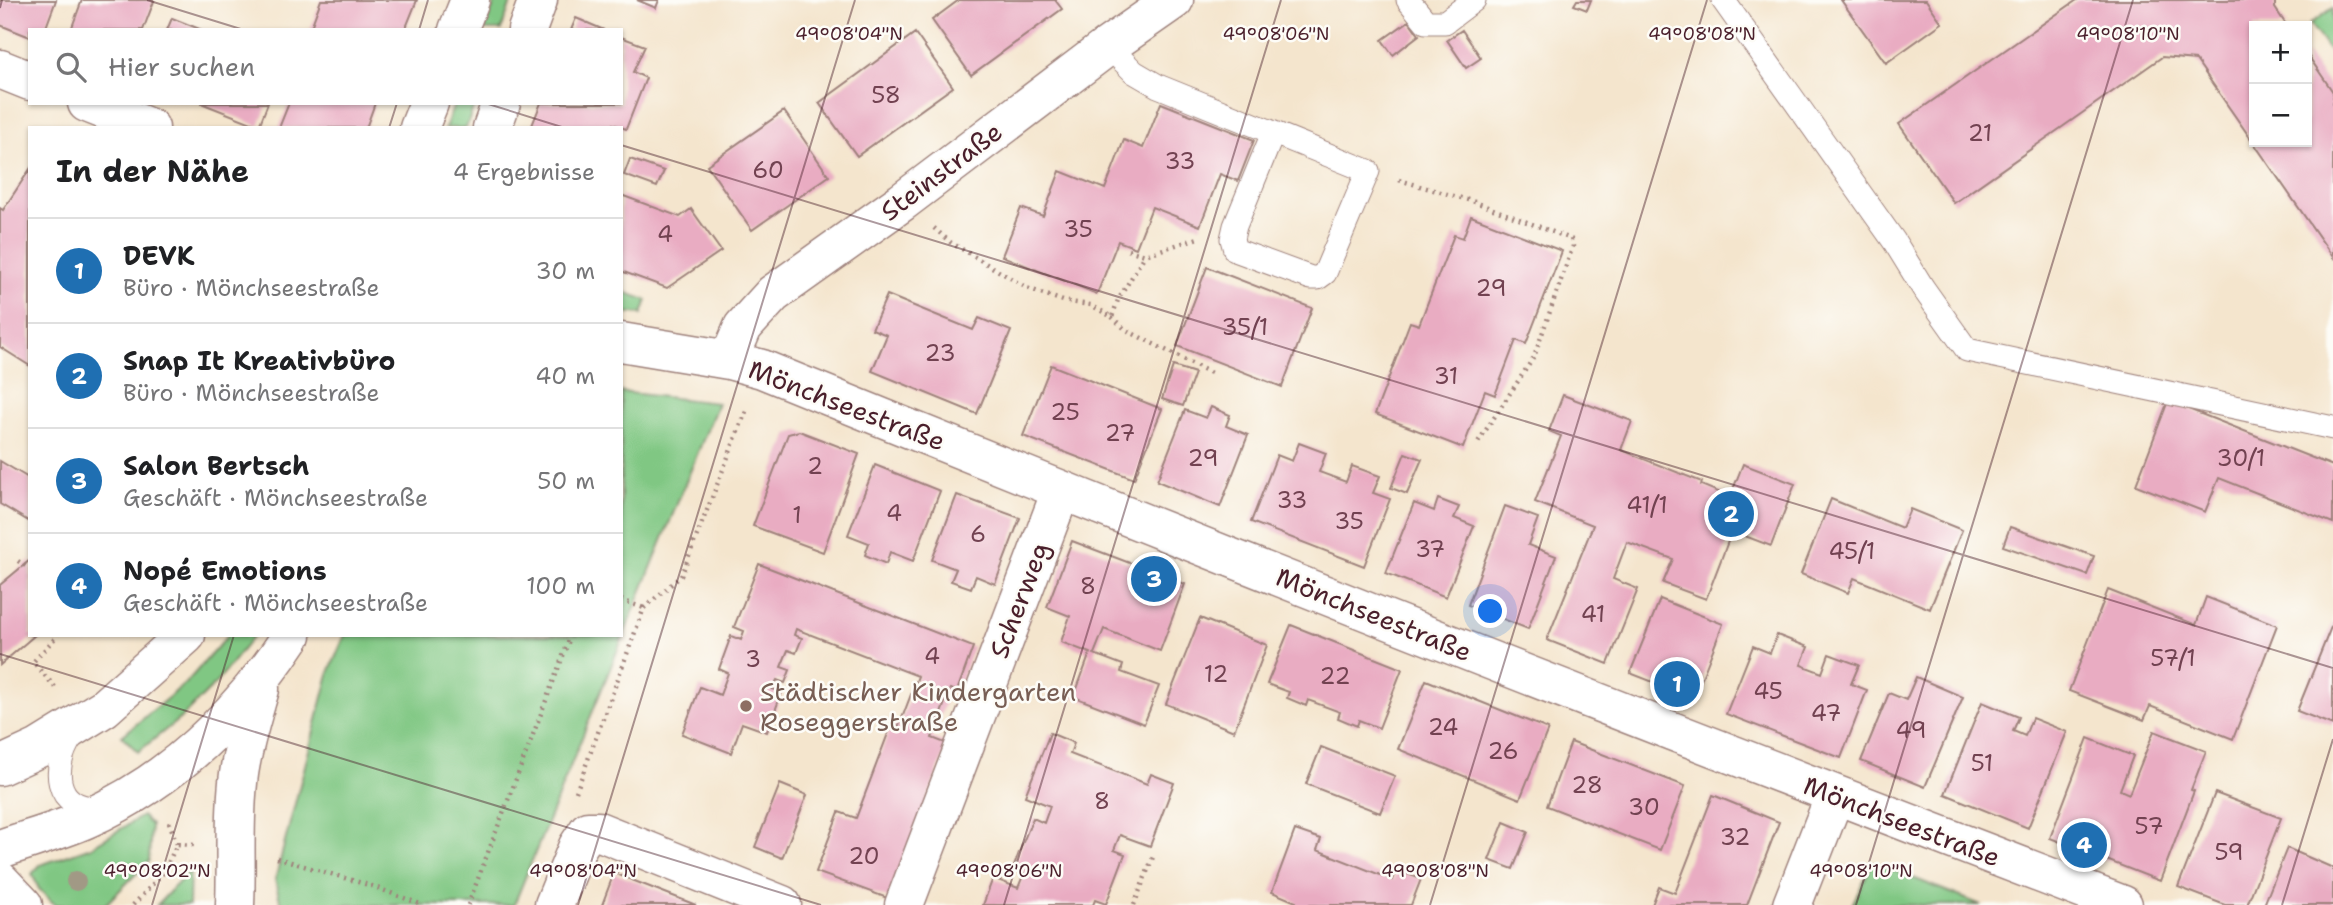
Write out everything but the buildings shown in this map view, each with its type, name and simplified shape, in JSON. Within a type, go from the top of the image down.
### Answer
[{"type":"street","points":[[459,28],[470,0]]},
{"type":"street","points":[[528,28],[538,0]]},
{"type":"street","name":"Steinstraße","points":[[745,364],[743,327],[773,293],[902,202],[1108,46],[1174,0]]},
{"type":"street","points":[[0,69],[28,80]]},
{"type":"street","points":[[93,105],[145,126]]},
{"type":"street","points":[[420,126],[428,105]]},
{"type":"street","points":[[493,126],[500,105]]},
{"type":"street","name":"Mönchseestraße","points":[[623,342],[745,364],[1835,795],[2123,905]]},
{"type":"street","name":"Scherweg","points":[[904,905],[1061,491]]},
{"type":"street","points":[[0,766],[39,748],[104,708],[184,637]]},
{"type":"street","points":[[0,849],[84,820],[118,804],[174,767],[231,715],[264,677],[291,637]]},
{"type":"street","points":[[235,905],[239,773],[246,736],[264,677]]},
{"type":"street","points":[[1792,905],[1835,795]]},
{"type":"street","points":[[554,905],[578,846],[588,831],[598,831],[782,905]]},
{"type":"street","points":[[0,881],[23,905]]},
{"type":"lane","points":[[1408,0],[1426,22],[1445,22],[1474,0]]},
{"type":"lane","points":[[1723,0],[1879,219],[1966,351],[2333,428]]},
{"type":"lane","points":[[1108,46],[1134,72],[1158,86],[1273,133],[1368,172],[1325,273],[1318,278],[1311,278],[1235,250],[1232,239],[1236,226],[1273,133]]},
{"type":"lane","points":[[85,720],[64,751],[58,778],[60,788],[65,796],[80,806],[118,804]]},
{"type":"path","points":[[1368,172],[1475,202],[1571,239],[1573,246],[1534,356],[1476,444]]},
{"type":"path","points":[[902,202],[950,242],[1027,288],[1063,301],[1091,305],[1112,317],[1126,330],[1213,374]]},
{"type":"path","points":[[1128,250],[1145,255],[1236,226]]},
{"type":"path","points":[[1112,317],[1118,300],[1145,255]]},
{"type":"path","points":[[588,831],[572,802],[644,608],[681,576],[745,364]]},
{"type":"path","points":[[19,561],[28,568]]},
{"type":"path","points":[[623,601],[644,608]]},
{"type":"path","points":[[56,637],[33,662],[85,720]]},
{"type":"path","points":[[468,905],[570,637]]},
{"type":"path","points":[[133,905],[164,872],[177,844],[270,856],[372,886],[423,905]]},
{"type":"path","points":[[1134,905],[1153,857]]},
{"type":"green space","points":[[496,0],[512,0],[502,28],[485,28]]},
{"type":"green space","points":[[2333,8],[2333,56],[2312,27],[2312,23]]},
{"type":"green space","points":[[454,105],[474,105],[467,126],[446,126]]},
{"type":"green space","points":[[623,292],[647,300],[642,314],[623,312]]},
{"type":"green space","points":[[623,392],[718,403],[623,637]]},
{"type":"green space","points":[[226,637],[252,637],[215,684],[183,716],[138,752],[122,736],[187,682]]},
{"type":"green space","points":[[344,637],[623,637],[514,905],[281,905],[275,880],[330,670]]},
{"type":"green space","points":[[142,816],[151,825],[149,861],[105,905],[55,905],[39,889],[32,874],[40,865],[91,847]]},
{"type":"green space","points":[[1873,862],[1981,905],[1852,905]]},
{"type":"green space","points":[[190,870],[189,905],[157,905]]},
{"type":"place","name":"Snap It Kreativbüro","points":[[1731,514]]},
{"type":"place","name":"Salon Bertsch","points":[[1154,579]]},
{"type":"place","name":"DEVK","points":[[1677,684]]},
{"type":"place","name":"Städtischer Kindergarten Roseggerstraße","points":[[746,706]]},
{"type":"place","name":"Nopé Emotions","points":[[2084,845]]}]
